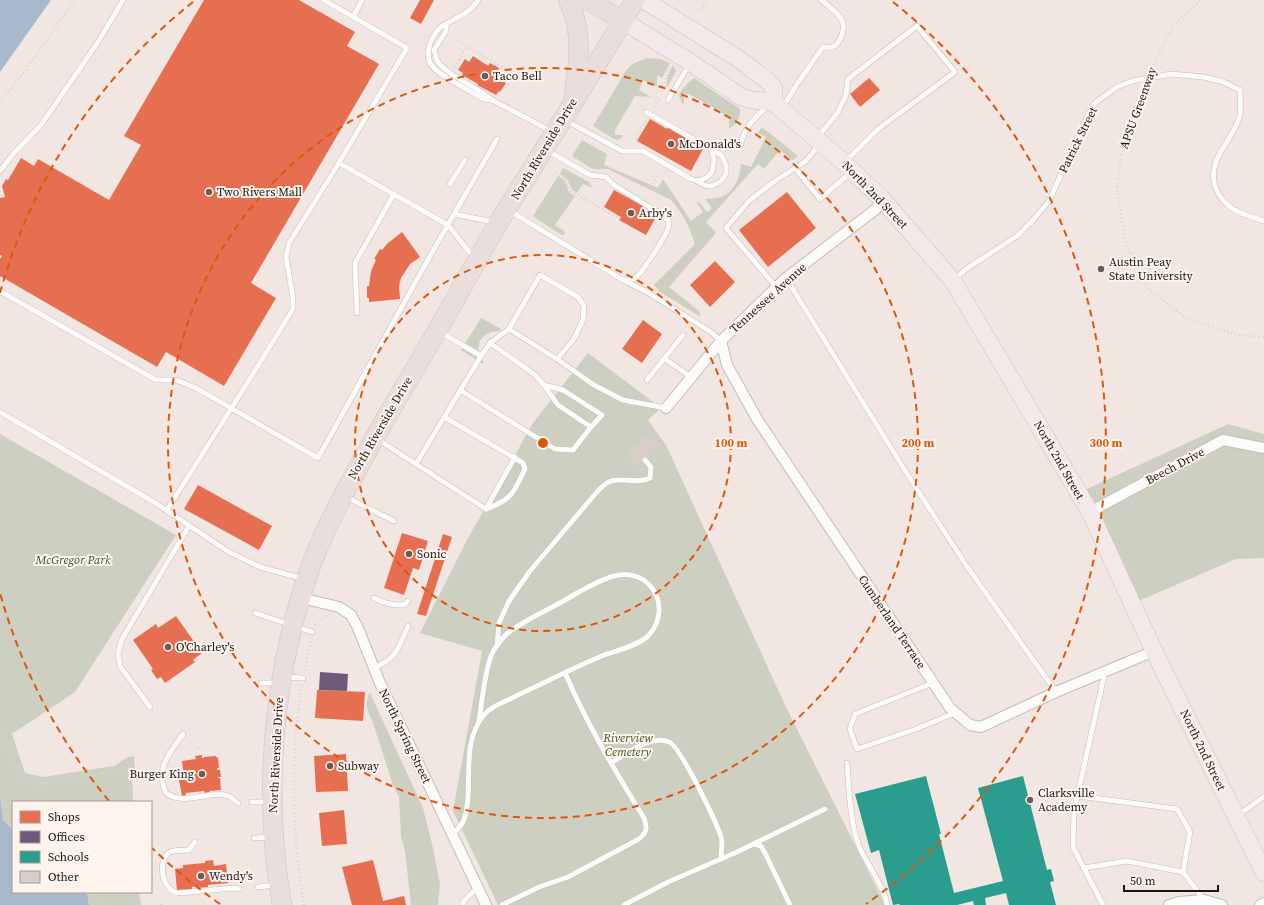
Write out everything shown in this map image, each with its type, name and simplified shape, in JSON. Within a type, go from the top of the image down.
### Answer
[{"type":"highway","points":[[558,126],[578,70],[578,33],[576,21],[568,0]]},
{"type":"highway","points":[[588,0],[623,21]]},
{"type":"highway","name":"North Riverside Drive","points":[[282,905],[278,884],[274,837],[273,802],[275,735],[282,680],[301,598],[314,559],[343,495],[375,438],[503,216],[635,0]]},
{"type":"main road","points":[[623,21],[690,62],[741,96],[778,106],[774,89],[771,84],[730,54],[644,0]]},
{"type":"main road","name":"North 2nd Street","points":[[778,106],[819,141],[882,199],[953,281],[1090,512],[1154,651],[1264,873]]},
{"type":"street","name":"Tennessee Avenue","points":[[666,408],[721,341],[786,278],[876,209],[882,199]]},
{"type":"street","name":"Cumberland Terrace","points":[[721,341],[727,365],[756,418],[950,708],[970,725],[981,727],[1056,692],[1154,651]]},
{"type":"street","name":"Beech Drive","points":[[1090,512],[1223,440],[1264,448]]},
{"type":"street","name":"North Spring Street","points":[[301,598],[340,607],[351,615],[358,628],[380,683],[486,905]]},
{"type":"street","points":[[1169,905],[1204,900],[1222,905]]},
{"type":"street","points":[[1260,905],[1264,903]]},
{"type":"lane","points":[[0,171],[14,153],[41,125],[98,42],[123,0]]},
{"type":"lane","points":[[167,510],[257,369],[293,309],[293,298],[286,257],[289,244],[340,162],[407,48],[324,0]]},
{"type":"lane","points":[[353,17],[362,0]]},
{"type":"lane","points":[[478,0],[474,7],[440,27],[430,42],[428,54],[430,63],[436,70],[484,99],[492,100],[622,152],[643,151],[690,179],[708,186],[714,185],[724,178],[727,170],[724,159],[721,155],[646,112]]},
{"type":"lane","points":[[741,143],[742,136],[754,118],[778,106],[797,84],[823,47],[832,48],[837,45],[843,34],[844,27],[842,19],[821,0]]},
{"type":"lane","points":[[446,24],[446,31],[434,50],[439,63],[452,73],[485,93],[492,100]]},
{"type":"lane","points":[[776,288],[726,228],[749,201],[775,181],[806,161],[838,112],[846,95],[848,79],[917,26],[955,72],[878,129],[862,146],[848,167],[820,198],[796,168]]},
{"type":"lane","points":[[668,100],[690,62]]},
{"type":"lane","name":"Patrick Street","points":[[953,281],[966,270],[1017,236],[1034,220],[1049,201],[1082,127],[1095,103],[1117,87],[1132,81],[1171,74],[1203,77],[1221,81],[1240,90],[1240,115],[1232,136],[1220,153],[1213,172],[1216,192],[1231,208],[1264,221]]},
{"type":"lane","points":[[558,126],[590,175],[606,177],[614,185],[668,220],[669,225],[667,232],[646,267],[634,279],[623,280]]},
{"type":"lane","points":[[0,291],[156,380],[176,380],[196,388],[318,458],[497,139]]},
{"type":"lane","points":[[697,181],[704,180],[712,172],[714,160],[712,150]]},
{"type":"lane","points":[[450,184],[465,160]]},
{"type":"lane","points":[[340,162],[448,225],[477,262]]},
{"type":"lane","points":[[357,313],[355,263],[394,194]]},
{"type":"lane","points":[[454,214],[503,216],[647,292],[711,332],[721,341]]},
{"type":"lane","points":[[416,464],[481,356],[490,343],[509,329],[540,275],[578,297],[584,306],[583,320],[574,339],[558,359]]},
{"type":"lane","points":[[786,278],[915,486],[966,565],[1056,692]]},
{"type":"lane","points":[[509,329],[558,359],[594,385],[623,400],[666,408]]},
{"type":"lane","points":[[438,330],[481,356]]},
{"type":"lane","points":[[647,380],[683,335]]},
{"type":"lane","points":[[490,343],[534,374],[558,405],[591,427]]},
{"type":"lane","points":[[665,359],[691,377]]},
{"type":"lane","points":[[460,390],[556,449],[573,450],[602,415],[563,390],[544,385]]},
{"type":"lane","points":[[0,412],[167,510],[229,552],[260,567],[307,580]]},
{"type":"lane","points":[[444,417],[523,463],[525,469],[516,488],[510,496],[500,504],[486,509]]},
{"type":"lane","points":[[375,438],[486,509]]},
{"type":"lane","points":[[486,509],[515,457]]},
{"type":"lane","points":[[453,835],[463,821],[468,796],[468,764],[471,740],[479,720],[490,659],[496,646],[499,623],[509,601],[530,571],[596,493],[608,482],[613,480],[644,481],[650,478],[651,467],[645,460]]},
{"type":"lane","points":[[343,495],[394,521]]},
{"type":"lane","points":[[150,707],[120,666],[118,653],[122,639],[190,526]]},
{"type":"lane","points":[[479,720],[485,713],[496,706],[601,656],[631,645],[647,637],[656,624],[660,609],[658,600],[650,585],[642,579],[632,575],[618,575],[591,586],[511,630],[496,646]]},
{"type":"lane","points":[[374,598],[383,603],[393,605],[404,605],[408,601]]},
{"type":"lane","points":[[255,612],[312,632]]},
{"type":"lane","points":[[374,668],[387,662],[395,655],[408,626]]},
{"type":"lane","points":[[1103,905],[1073,847],[1074,811],[1105,671]]},
{"type":"lane","points":[[502,905],[539,887],[568,877],[639,839],[645,834],[647,827],[644,818],[611,763],[576,698],[565,673]]},
{"type":"lane","points":[[260,683],[303,678]]},
{"type":"lane","points":[[933,683],[855,714],[850,729],[857,749],[916,730],[955,713]]},
{"type":"lane","points":[[183,734],[165,760],[163,766],[162,780],[166,793],[176,798],[221,794],[228,796],[238,803]]},
{"type":"lane","points":[[611,763],[646,743],[658,740],[670,742],[676,747],[691,771],[722,840],[721,859]]},
{"type":"lane","points":[[847,763],[850,798],[859,845],[885,895],[887,905]]},
{"type":"lane","points":[[1078,796],[1177,809],[1190,832],[1183,872]]},
{"type":"lane","points":[[1236,817],[1264,796]]},
{"type":"lane","points":[[252,802],[273,802]]},
{"type":"lane","points":[[624,905],[668,882],[754,844],[825,809]]},
{"type":"lane","points":[[254,838],[274,837]]},
{"type":"lane","points":[[195,842],[189,850],[170,852],[163,860],[165,884],[169,890],[174,893],[179,893],[233,888],[239,889]]},
{"type":"lane","points":[[754,844],[761,846],[790,905]]},
{"type":"lane","points":[[1084,868],[1127,861],[1183,872],[1204,900]]},
{"type":"lane","points":[[258,887],[278,884]]},
{"type":"lane","points":[[462,905],[463,902],[478,887]]},
{"type":"path","points":[[0,101],[22,75],[75,0]]},
{"type":"path","points":[[701,10],[707,0]]},
{"type":"path","name":"APSU Greenway","points":[[1201,0],[1173,25],[1154,64],[1150,78],[1131,120],[1121,155],[1117,190],[1126,244],[1149,289],[1187,319],[1238,335],[1264,337]]},
{"type":"path","points":[[456,40],[525,80]]},
{"type":"path","points":[[452,73],[467,46]]},
{"type":"path","points":[[503,88],[506,89],[514,74]]},
{"type":"path","points":[[556,173],[566,180],[571,191],[620,219]]},
{"type":"path","points":[[304,905],[298,871],[294,806],[296,738],[300,691],[312,632],[318,621],[322,618],[334,616]]},
{"type":"path","points":[[0,734],[7,743],[16,769],[21,776],[34,784],[117,772],[129,766],[131,801]]},
{"type":"path","points":[[136,893],[138,905]]},
{"type":"path","points":[[161,905],[165,899]]},
{"type":"green space","points":[[647,58],[660,59],[670,63],[662,78],[657,75],[657,87],[643,80],[639,90],[651,97],[635,96],[615,130],[615,135],[622,135],[623,137],[618,140],[614,139],[593,126],[627,69],[634,63]]},
{"type":"green space","points":[[673,65],[676,71],[667,88],[667,78]]},
{"type":"green space","points":[[694,78],[740,109],[739,118],[732,127],[729,128],[729,117],[689,94],[684,94],[684,104],[682,103],[679,95],[685,86]]},
{"type":"green space","points":[[762,127],[798,156],[793,160],[790,159],[780,150],[764,169],[758,164],[706,222],[716,233],[669,287],[699,311],[701,317],[660,292],[654,285],[695,244],[686,221],[671,200],[608,169],[591,168],[572,156],[582,140],[607,154],[604,165],[658,188],[663,179],[691,221],[703,212],[697,203],[699,202],[707,212],[712,208],[705,199],[719,198],[726,195],[736,184],[741,164],[751,167],[766,137],[758,133]]},
{"type":"green space","points":[[563,168],[589,182],[592,188],[583,184],[577,193],[572,190],[568,180],[560,174]]},
{"type":"green space","points":[[558,176],[565,181],[569,192],[575,196],[555,225],[564,231],[564,235],[561,235],[533,216]]},
{"type":"green space","points":[[481,318],[501,329],[500,331],[488,334],[480,340],[479,350],[480,356],[484,362],[483,364],[461,350]]},
{"type":"green space","name":"Riverview Cemetery","points":[[588,353],[661,408],[648,420],[666,445],[785,705],[885,905],[498,905],[453,811],[482,651],[420,633],[467,540],[533,423]]},
{"type":"green space","points":[[1228,424],[1264,434],[1264,558],[1236,559],[1127,606],[1076,494]]},
{"type":"green space","name":"McGregor Park","points":[[0,434],[176,535],[75,692],[12,734],[25,773],[43,777],[113,766],[127,758],[134,756],[135,770],[132,771],[133,801],[12,801],[12,829],[3,820],[0,796]]},
{"type":"green space","points":[[370,693],[423,808],[440,884],[438,905],[411,905],[405,851],[401,836],[399,796],[394,788],[369,714],[367,699]]},
{"type":"green space","points":[[87,893],[139,893],[141,905],[89,905]]},
{"type":"water","points":[[0,0],[51,0],[0,72]]},
{"type":"water","points":[[0,796],[3,820],[12,829],[12,893],[87,893],[89,905],[0,905]]},
{"type":"building: Shops","name":"Two Rivers Mall","points":[[204,0],[299,0],[355,32],[347,46],[379,64],[251,283],[276,298],[224,386],[166,352],[157,367],[0,276],[0,259],[2,256],[0,255],[0,198],[5,197],[2,186],[6,179],[8,180],[21,158],[34,166],[38,159],[109,200],[141,145],[124,136]]},
{"type":"building: Shops","points":[[420,0],[434,0],[421,24],[410,18]]},
{"type":"building: Shops","name":"Taco Bell","points":[[473,56],[488,66],[490,63],[499,68],[497,71],[507,77],[504,82],[506,83],[496,95],[477,85],[478,84],[462,75],[463,73],[458,70],[465,59],[469,62]]},
{"type":"building: Shops","points":[[869,78],[880,90],[860,107],[850,94]]},
{"type":"building: Shops","name":"McDonald's","points":[[650,119],[704,147],[691,171],[637,141]]},
{"type":"building: Shops","name":"Arby's","points":[[614,190],[643,206],[641,209],[656,217],[646,235],[619,220],[621,217],[604,207]]},
{"type":"building: Shops","points":[[787,192],[816,228],[768,267],[739,230]]},
{"type":"building: Shops","points":[[402,232],[420,257],[410,264],[401,278],[399,286],[400,299],[369,302],[369,298],[367,298],[367,286],[369,286],[371,271],[376,260],[374,259],[380,249],[382,250]]},
{"type":"building: Shops","points":[[715,261],[735,282],[710,307],[690,285]]},
{"type":"building: Shops","points":[[643,320],[662,334],[642,363],[622,349]]},
{"type":"building: Shops","points":[[198,485],[272,526],[259,550],[184,509]]},
{"type":"building: Shops","name":"Sonic","points":[[402,533],[428,541],[419,570],[413,568],[404,595],[384,588]]},
{"type":"building: Shops","name":"Sonic","points":[[443,534],[452,537],[426,616],[417,614]]},
{"type":"building: Shops","name":"O'Charley's","points":[[176,616],[202,653],[193,660],[195,662],[165,683],[161,677],[157,679],[151,670],[153,669],[133,640],[156,624],[158,628]]},
{"type":"building: Shops","points":[[317,690],[365,692],[363,721],[315,718]]},
{"type":"building: Shops","name":"Subway","points":[[346,754],[348,791],[316,792],[314,756]]},
{"type":"building: Shops","name":"Burger King","points":[[202,755],[202,758],[218,757],[219,768],[217,768],[217,770],[220,770],[221,777],[218,778],[220,778],[221,790],[205,793],[204,791],[186,793],[185,796],[182,796],[179,780],[184,779],[182,761],[196,759],[195,756]]},
{"type":"building: Shops","points":[[344,810],[347,844],[322,846],[319,813]]},
{"type":"building: Shops","name":"Wendy's","points":[[213,860],[214,866],[226,864],[228,883],[208,885],[208,887],[197,888],[197,886],[192,887],[192,889],[177,890],[175,869],[183,868],[183,865],[205,863],[205,861]]},
{"type":"building: Shops","points":[[373,860],[383,901],[404,896],[406,905],[352,905],[342,867]]},
{"type":"building: Offices","points":[[320,672],[348,674],[347,691],[319,690]]},
{"type":"building: Schools","points":[[926,776],[954,893],[1003,881],[978,788],[1023,776],[1047,870],[1051,869],[1054,881],[1050,882],[1056,905],[1009,905],[1006,893],[985,898],[986,905],[974,905],[973,901],[957,905],[893,905],[879,850],[871,853],[855,794]]},
{"type":"building: Other","points":[[650,432],[662,445],[638,466],[626,453]]},
{"type":"place","name":"Taco Bell","points":[[485,76]]},
{"type":"place","name":"McDonald's","points":[[671,144]]},
{"type":"place","name":"Two Rivers Mall","points":[[209,192]]},
{"type":"place","name":"Arby's","points":[[631,213]]},
{"type":"place","name":"Austin Peay State University","points":[[1101,269]]},
{"type":"place","name":"Sonic","points":[[409,554]]},
{"type":"place","name":"O'Charley's","points":[[168,647]]},
{"type":"place","name":"Subway","points":[[330,766]]},
{"type":"place","name":"Burger King","points":[[202,774]]},
{"type":"place","name":"Clarksville Academy","points":[[1030,800]]},
{"type":"place","name":"Wendy's","points":[[201,876]]}]
